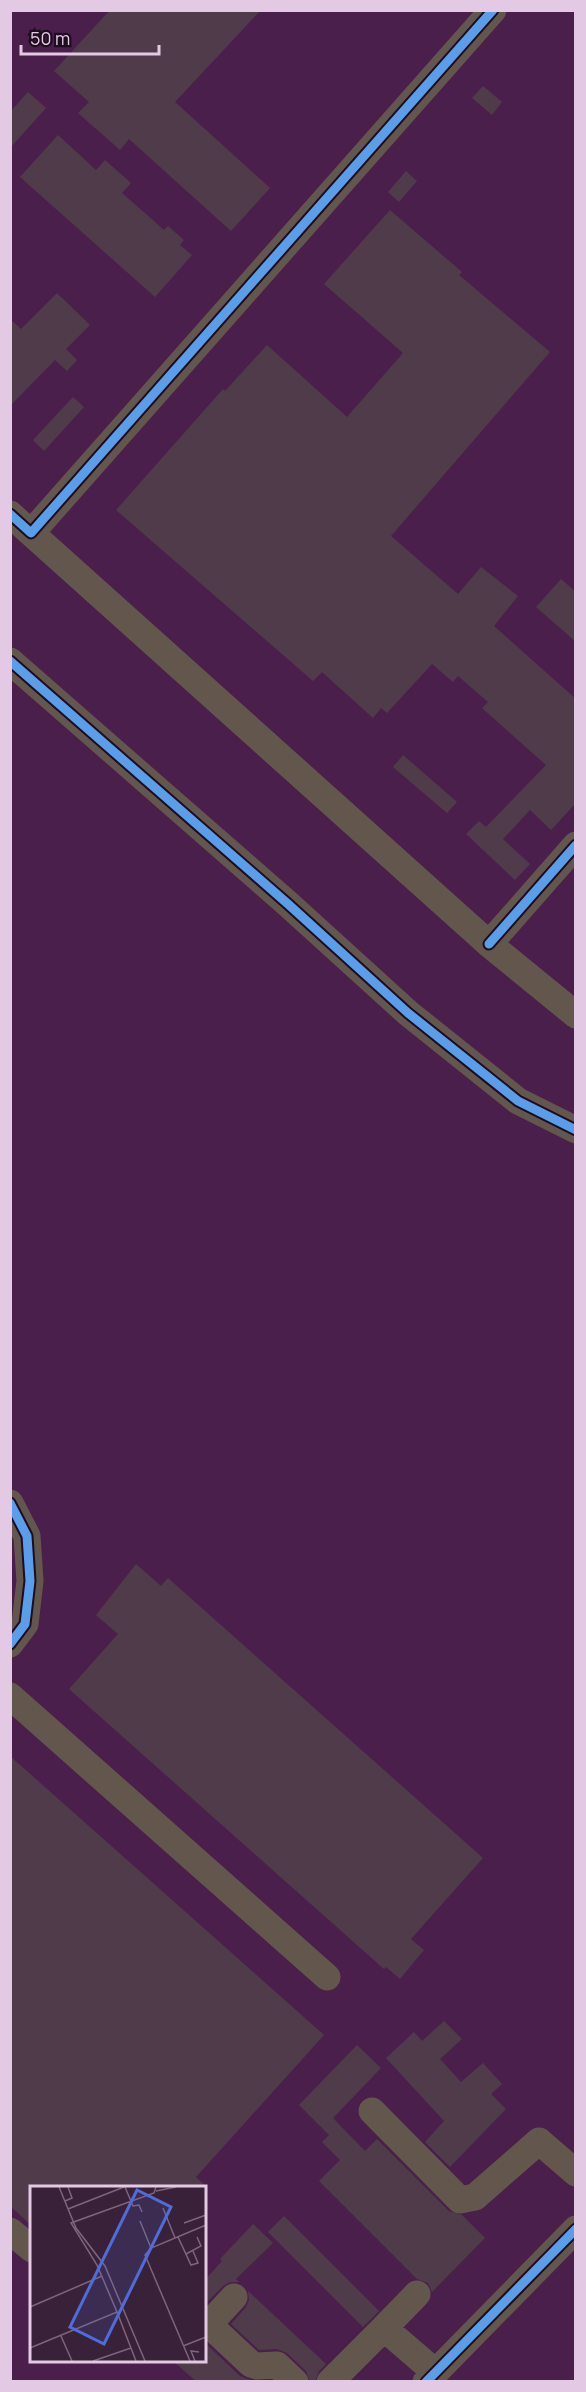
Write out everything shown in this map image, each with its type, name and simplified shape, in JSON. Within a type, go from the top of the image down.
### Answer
[{"type":"street","points":[[31,533],[493,10]]},
{"type":"street","points":[[10,514],[489,944],[576,1015]]},
{"type":"street","points":[[10,661],[279,896],[408,1013],[518,1101],[576,1130]]},
{"type":"street","points":[[489,944],[576,845]]},
{"type":"street","points":[[10,1503],[27,1536],[30,1581],[25,1624],[10,1644]]},
{"type":"street","points":[[10,1695],[327,1977]]},
{"type":"street","points":[[372,2111],[460,2200],[475,2197],[539,2141],[576,2173]]},
{"type":"street","points":[[384,2328],[431,2377],[576,2229]]},
{"type":"street","points":[[10,2231],[30,2247]]},
{"type":"street","points":[[330,2382],[417,2294]]},
{"type":"street","points":[[234,2297],[206,2322],[251,2364],[277,2365],[294,2382]]},
{"type":"shaded area","points":[[11,11],[575,11],[575,2381],[11,2382]]},
{"type":"building","points":[[110,10],[261,10],[175,102],[270,188],[231,231],[129,139],[120,150],[78,113],[89,102],[54,71]]},
{"type":"building","points":[[483,86],[502,102],[492,115],[472,98]]},
{"type":"building","points":[[28,92],[46,108],[10,148],[10,112]]},
{"type":"building","points":[[58,135],[96,170],[105,160],[131,183],[122,193],[164,230],[168,226],[184,240],[180,245],[192,255],[155,297],[20,177]]},
{"type":"building","points":[[406,171],[417,181],[399,202],[388,192]]},
{"type":"building","points":[[390,210],[462,272],[459,275],[550,352],[391,536],[458,594],[481,567],[518,596],[494,626],[576,699],[576,803],[551,830],[530,810],[503,839],[530,864],[515,880],[466,834],[479,821],[486,827],[546,765],[482,708],[488,702],[458,676],[453,682],[432,664],[387,713],[381,708],[373,718],[322,672],[313,681],[116,510],[223,389],[225,391],[267,345],[347,417],[403,353],[324,284]]},
{"type":"building","points":[[57,293],[90,325],[66,349],[77,360],[67,371],[55,360],[10,406],[10,319],[21,329]]},
{"type":"building","points":[[73,397],[84,407],[44,451],[33,440]]},
{"type":"building","points":[[561,579],[576,592],[576,642],[536,607]]},
{"type":"building","points":[[403,755],[457,802],[447,813],[393,767]]},
{"type":"building","points":[[136,1564],[161,1586],[168,1578],[483,1858],[411,1939],[424,1950],[400,1979],[386,1967],[384,1969],[69,1689],[118,1634],[96,1615]]},
{"type":"building","points":[[10,1756],[324,2035],[196,2177],[206,2186],[30,2186],[30,2224],[10,2206]]},
{"type":"building","points":[[444,2021],[462,2039],[440,2059],[461,2082],[483,2063],[502,2084],[491,2094],[506,2109],[450,2167],[425,2142],[444,2121],[386,2058],[414,2032],[422,2041]]},
{"type":"building","points":[[357,2045],[381,2068],[333,2118],[365,2151],[377,2139],[449,2211],[462,2215],[485,2238],[432,2292],[428,2283],[417,2279],[319,2181],[340,2160],[322,2142],[329,2135],[299,2105]]},
{"type":"building","points":[[284,2216],[379,2311],[363,2327],[268,2232]]},
{"type":"building","points":[[253,2224],[273,2243],[236,2279],[239,2282],[230,2282],[223,2286],[206,2303],[206,2279],[222,2261],[220,2259]]},
{"type":"building","points":[[248,2291],[326,2364],[319,2371],[315,2382],[310,2382],[306,2371],[287,2353],[277,2349],[259,2350],[231,2324],[246,2307],[249,2300]]},
{"type":"building","points":[[206,2344],[240,2376],[256,2382],[197,2382],[174,2362],[206,2362]]},
{"type":"cycle path","points":[[10,514],[31,533],[493,10]]},
{"type":"cycle path","points":[[10,661],[288,904],[408,1013],[518,1101],[576,1130]]},
{"type":"cycle path","points":[[489,944],[576,845]]},
{"type":"cycle path","points":[[10,1503],[27,1536],[30,1581],[25,1624],[10,1644]]},
{"type":"cycle path","points":[[426,2382],[576,2229]]}]
